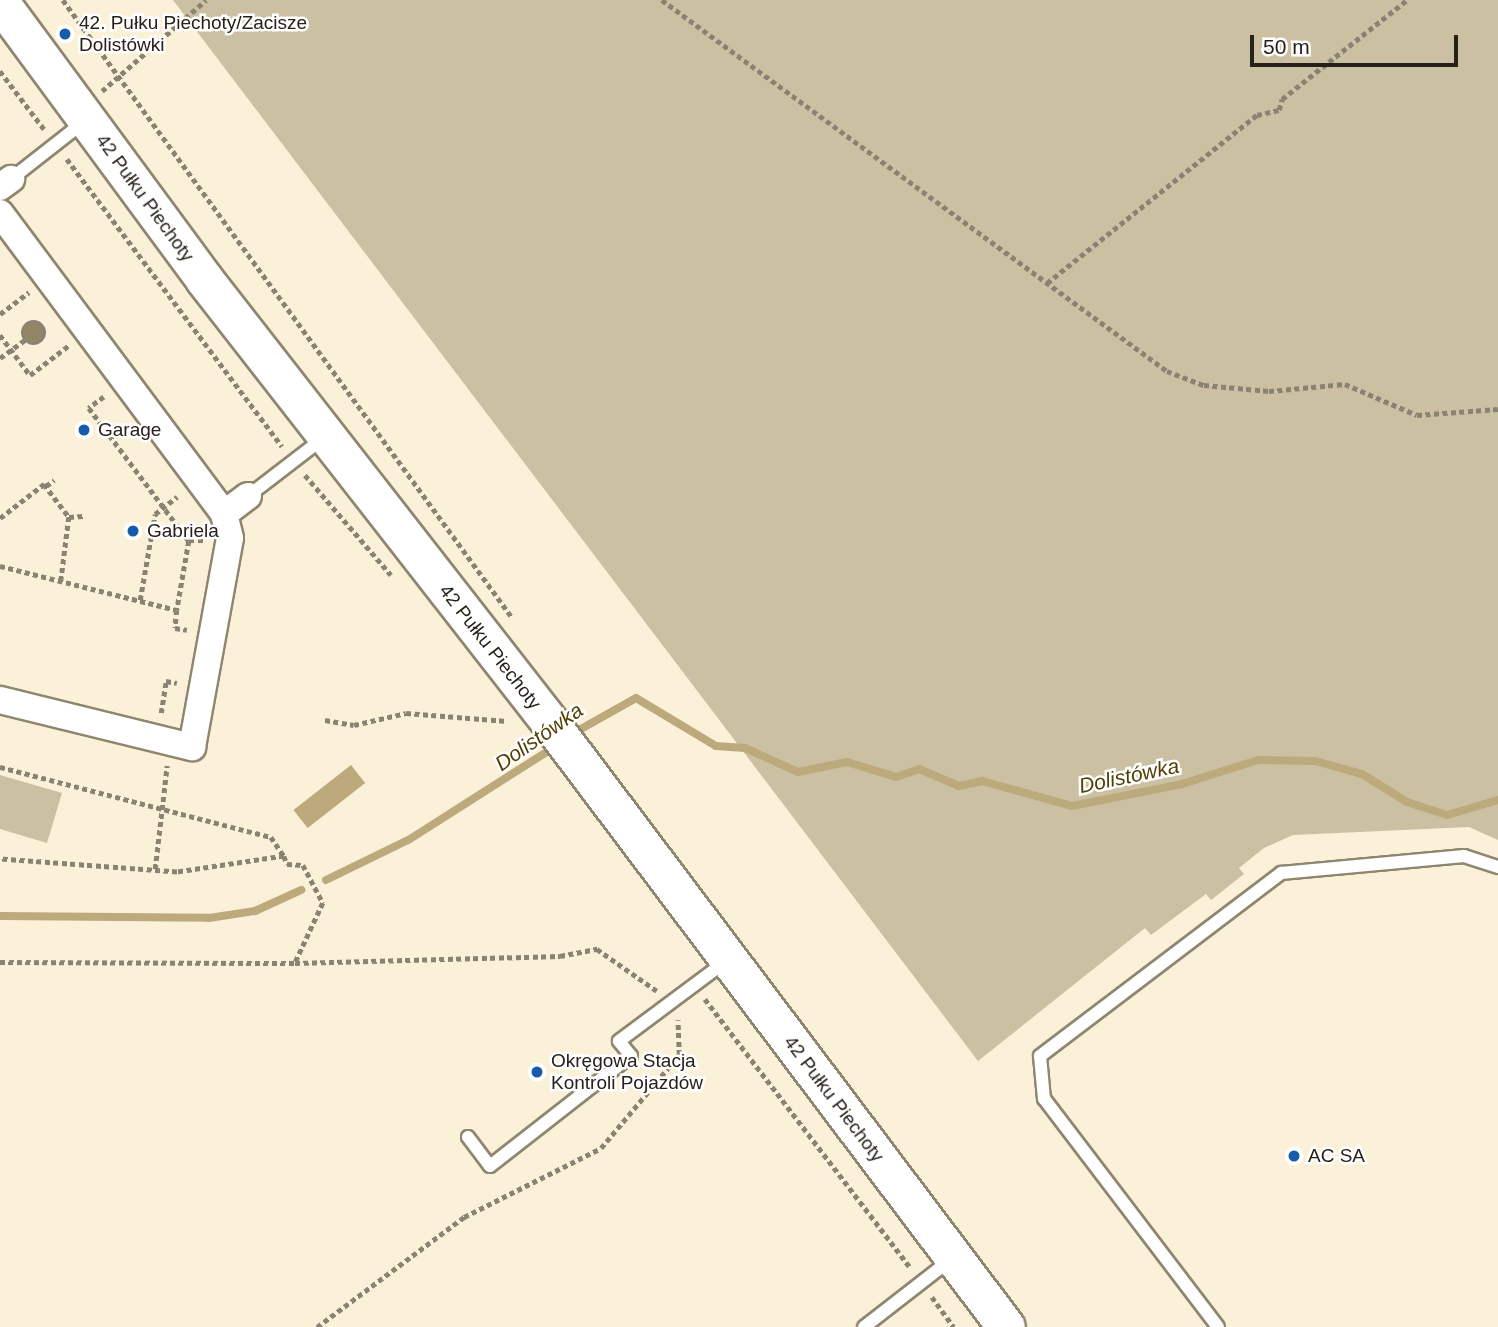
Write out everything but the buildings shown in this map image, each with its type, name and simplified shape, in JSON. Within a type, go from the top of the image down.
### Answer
[{"type":"street","name":"42 Pułku Piechoty","points":[[0,2],[325,437],[578,759],[1006,1327]]},
{"type":"street","points":[[0,213],[224,514],[230,538],[192,747],[0,700]]},
{"type":"street","points":[[224,514],[248,496]]},
{"type":"lane","points":[[6,183],[88,119]]},
{"type":"lane","points":[[248,496],[325,437]]},
{"type":"lane","points":[[1218,1327],[1044,1099],[1040,1056],[1281,873],[1464,856],[1498,867]]},
{"type":"lane","points":[[467,1137],[490,1166],[631,1056],[619,1041],[728,960]]},
{"type":"lane","points":[[864,1327],[954,1257]]},
{"type":"path","points":[[63,0],[520,629]]},
{"type":"path","points":[[88,119],[118,74],[188,22],[206,0]]},
{"type":"path","points":[[662,0],[1167,371],[1204,385],[1269,391],[1345,384],[1417,415],[1498,409]]},
{"type":"path","points":[[1047,283],[1258,115],[1279,110],[1282,99],[1407,0]]},
{"type":"path","points":[[0,71],[49,136]]},
{"type":"path","points":[[63,154],[287,452]]},
{"type":"path","points":[[0,314],[33,289],[40,299]]},
{"type":"path","points":[[0,358],[25,340],[28,324],[44,328],[38,344],[25,340]]},
{"type":"path","points":[[0,335],[30,375],[72,343],[66,334]]},
{"type":"path","points":[[97,402],[89,408],[189,541],[175,628],[195,631],[193,643]]},
{"type":"path","points":[[0,518],[54,480]]},
{"type":"path","points":[[46,486],[69,517],[61,581]]},
{"type":"path","points":[[140,600],[155,514],[172,501]]},
{"type":"path","points":[[69,517],[83,516]]},
{"type":"path","points":[[0,566],[177,610]]},
{"type":"path","points":[[159,723],[166,681],[186,685],[187,676]]},
{"type":"path","points":[[325,720],[354,725],[405,713],[515,721]]},
{"type":"path","points":[[0,766],[166,807],[271,837],[287,864],[303,865],[323,903],[295,963]]},
{"type":"path","points":[[155,869],[166,807]]},
{"type":"path","points":[[0,859],[155,869],[284,856]]},
{"type":"path","points":[[0,962],[295,963],[560,956],[597,949],[621,960],[670,1003],[683,1030],[679,1055],[601,1148],[464,1217],[317,1327]]},
{"type":"path","points":[[694,985],[954,1327]]},
{"type":"shaded area","points":[[173,0],[1498,0],[1498,840],[1469,827],[1293,835],[1264,848],[1239,868],[1244,874],[1211,900],[1206,894],[1151,935],[1145,928],[978,1061]]},
{"type":"shaded area","points":[[351,765],[365,783],[308,828],[293,810]]},
{"type":"shaded area","points":[[0,775],[62,793],[47,843],[0,829]]},
{"type":"waterway","name":"Dolistówka","points":[[572,734],[636,698],[716,746],[745,748],[798,772],[847,762],[896,777],[919,769],[959,786],[982,781],[1072,806],[1182,784],[1258,760],[1315,761],[1362,774],[1407,802],[1447,815],[1498,800]]},
{"type":"waterway","name":"Dolistówka","points":[[326,880],[410,839],[556,746]]},
{"type":"waterway","name":"Dolistówka","points":[[0,916],[209,918],[255,911],[301,890]]},
{"type":"place","name":"42. Pułku Piechoty/Zacisze Dolistówki","points":[[65,34]]},
{"type":"place","name":"Garage","points":[[84,430]]},
{"type":"place","name":"Gabriela","points":[[133,531]]},
{"type":"place","name":"Okręgowa Stacja Kontroli Pojazdów","points":[[537,1072]]},
{"type":"place","name":"AC SA","points":[[1294,1156]]}]
